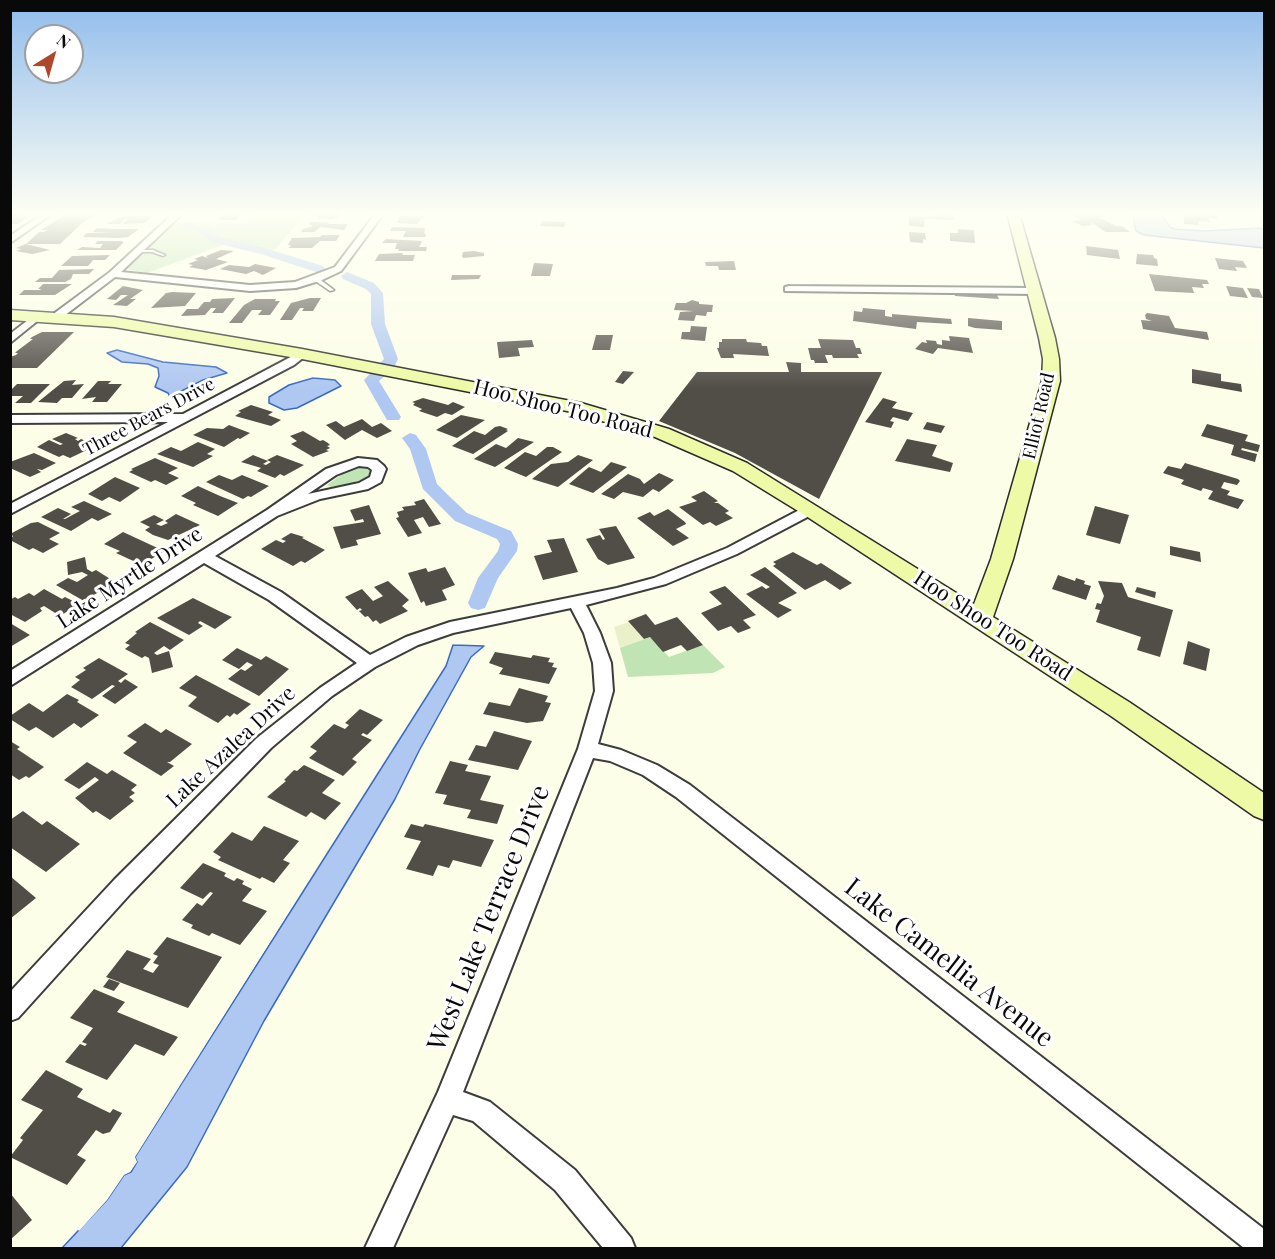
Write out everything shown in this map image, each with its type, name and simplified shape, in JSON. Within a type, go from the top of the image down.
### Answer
[{"type":"street","points":[[56,317],[115,272]]},
{"type":"street","points":[[112,274],[250,288],[284,286],[316,279],[332,272]]},
{"type":"street","name":"Elliot Road","points":[[981,618],[1002,559],[1051,381],[1050,353],[1029,272]]},
{"type":"street","points":[[789,290],[1035,291]]},
{"type":"street","name":"Hoo Shoo Too Road","points":[[10,315],[136,325],[384,369],[575,407],[640,425],[740,467],[981,618],[1189,755],[1264,808]]},
{"type":"street","points":[[10,340],[37,316]]},
{"type":"street","name":"Three Bears Drive","points":[[10,510],[292,362],[302,354]]},
{"type":"street","points":[[10,418],[186,418]]},
{"type":"street","name":"Lake Myrtle Drive","points":[[10,680],[340,468],[366,462],[380,469],[376,479],[363,486],[316,496],[272,513]]},
{"type":"street","name":"Lake Azalea Drive","points":[[10,1010],[123,886],[258,748],[326,692],[369,663],[412,641],[450,628],[577,603],[660,581],[696,567],[770,532],[810,510]]},
{"type":"street","points":[[203,556],[275,596],[369,663]]},
{"type":"street","name":"West Lake Terrace Drive","points":[[379,1248],[447,1100],[587,749],[604,691],[602,663],[592,633],[577,603]]},
{"type":"street","name":"Lake Camellia Avenue","points":[[587,749],[614,755],[650,770],[683,791],[1264,1246]]},
{"type":"street","points":[[447,1100],[481,1111],[565,1180],[621,1248]]},
{"type":"lane","points":[[316,279],[332,290]]},
{"type":"green space","points":[[362,467],[371,471],[367,478],[342,486],[327,485],[348,470]]},
{"type":"green space","points":[[629,622],[644,639],[620,648],[614,627]]},
{"type":"green space","points":[[650,637],[669,657],[703,645],[725,667],[713,673],[628,677],[620,648]]},
{"type":"water","points":[[117,350],[163,362],[216,367],[227,373],[203,380],[170,397],[168,393],[155,387],[159,376],[158,368],[148,364],[122,362],[107,353]]},
{"type":"water","points":[[313,378],[335,380],[341,386],[297,408],[284,410],[269,403],[269,397],[289,385]]},
{"type":"water","points":[[453,645],[484,646],[471,657],[395,799],[264,1021],[187,1167],[121,1248],[62,1248],[107,1200],[124,1175],[131,1172],[137,1162],[135,1157],[446,666]]},
{"type":"pier","points":[[294,898],[297,899],[135,1157],[137,1162],[79,1231],[77,1228],[105,1199],[121,1173],[128,1170],[133,1162],[132,1155]]},
{"type":"building","points":[[57,272],[91,272],[89,274],[73,274],[71,279],[65,282],[35,282],[40,278],[52,278]]},
{"type":"building","points":[[532,272],[551,272],[550,276],[531,276]]},
{"type":"building","points":[[1149,274],[1207,280],[1209,284],[1202,284],[1204,288],[1192,287],[1194,293],[1155,291]]},
{"type":"building","points":[[452,275],[481,275],[479,279],[451,280]]},
{"type":"building","points":[[43,284],[72,284],[55,295],[19,295],[24,290],[40,290],[38,289]]},
{"type":"building","points":[[123,286],[143,290],[130,299],[136,299],[127,306],[113,305],[128,295],[121,295],[116,300],[107,299]]},
{"type":"building","points":[[1226,286],[1243,288],[1248,298],[1230,296]]},
{"type":"building","points":[[1247,288],[1259,289],[1263,298],[1252,297]]},
{"type":"building","points":[[954,292],[997,295],[999,299],[955,296]]},
{"type":"building","points":[[166,293],[196,293],[185,306],[151,308]]},
{"type":"building","points":[[235,298],[223,313],[212,313],[216,308],[211,308],[205,315],[181,316],[187,309],[198,309],[204,302],[210,302],[212,299]]},
{"type":"building","points":[[310,298],[321,298],[313,311],[302,311],[304,308],[300,308],[292,320],[280,320],[291,303]]},
{"type":"building","points":[[255,299],[280,301],[270,315],[258,315],[262,310],[252,310],[242,323],[229,323],[244,305]]},
{"type":"building","points":[[692,300],[699,304],[713,305],[712,312],[707,312],[706,316],[696,315],[694,321],[678,320],[680,312],[694,311],[674,310],[676,303],[686,303]]},
{"type":"building","points":[[863,308],[885,310],[885,316],[892,317],[892,314],[951,319],[952,324],[917,322],[916,329],[853,321],[854,311],[862,312]]},
{"type":"building","points":[[1147,313],[1169,316],[1175,328],[1207,332],[1209,340],[1143,329],[1141,320],[1152,321],[1146,319]]},
{"type":"building","points":[[968,318],[1002,321],[1002,330],[968,326]]},
{"type":"building","points":[[691,326],[707,327],[705,341],[681,339],[682,332],[690,332]]},
{"type":"building","points":[[42,332],[74,332],[37,368],[10,368],[10,357],[16,355],[17,351],[33,339],[30,339],[32,337]]},
{"type":"building","points":[[596,335],[613,335],[610,350],[592,350]]},
{"type":"building","points":[[949,336],[969,338],[973,353],[938,348],[933,354],[915,349],[922,342],[927,343],[926,340],[936,341],[937,344],[942,345],[942,340],[950,341]]},
{"type":"building","points":[[722,339],[746,339],[747,342],[761,343],[762,346],[767,346],[769,356],[733,354],[734,358],[721,358],[717,348]]},
{"type":"building","points":[[818,339],[853,340],[856,348],[860,348],[862,354],[857,354],[859,358],[833,358],[832,355],[825,355],[828,363],[815,363],[811,360],[808,348],[821,348]]},
{"type":"building","points":[[532,340],[534,347],[518,348],[520,356],[499,358],[497,342]]},
{"type":"building","points":[[786,362],[801,363],[801,372],[882,372],[819,499],[735,453],[659,421],[697,372],[789,372]]},
{"type":"building","points":[[1192,369],[1221,374],[1221,381],[1241,384],[1242,392],[1192,383]]},
{"type":"building","points":[[623,371],[634,372],[623,384],[615,382]]},
{"type":"building","points":[[76,380],[72,385],[84,384],[72,398],[62,398],[57,403],[38,402],[64,381]]},
{"type":"building","points":[[98,381],[122,384],[107,402],[92,402],[96,397],[82,399]]},
{"type":"building","points":[[17,384],[50,384],[31,403],[15,403],[23,396],[10,396],[10,391]]},
{"type":"building","points":[[423,398],[448,405],[453,402],[465,407],[452,415],[445,413],[437,417],[419,411],[422,409],[413,405],[415,403],[412,402]]},
{"type":"building","points":[[883,398],[897,402],[892,408],[913,413],[908,421],[893,417],[890,421],[894,422],[891,428],[865,422]]},
{"type":"building","points":[[251,405],[273,412],[268,415],[281,420],[271,426],[235,416],[241,412],[238,411]]},
{"type":"building","points":[[461,415],[485,420],[457,438],[436,430]]},
{"type":"building","points":[[362,419],[372,427],[381,423],[392,431],[377,438],[362,430],[345,440],[326,425],[336,421],[344,427]]},
{"type":"building","points":[[927,422],[945,426],[941,433],[923,429]]},
{"type":"building","points":[[1207,424],[1248,435],[1245,441],[1260,445],[1258,452],[1242,448],[1241,450],[1257,454],[1255,462],[1231,455],[1234,445],[1201,436]]},
{"type":"building","points":[[229,425],[250,433],[224,447],[193,435],[207,428],[223,429]]},
{"type":"building","points":[[500,426],[508,431],[473,454],[452,446],[474,431],[485,435]]},
{"type":"building","points":[[303,431],[328,443],[330,445],[327,446],[330,448],[326,450],[329,451],[313,457],[291,444],[297,441],[290,436]]},
{"type":"building","points":[[66,433],[78,438],[75,439],[78,441],[81,439],[91,443],[86,446],[91,448],[70,458],[63,455],[59,457],[37,447],[49,440],[63,444],[52,439]]},
{"type":"building","points":[[518,438],[534,442],[495,467],[474,459],[496,444],[506,448]]},
{"type":"building","points":[[907,439],[937,445],[932,456],[953,463],[950,472],[895,461]]},
{"type":"building","points":[[198,442],[215,449],[207,454],[213,456],[193,467],[157,454],[171,447],[181,451]]},
{"type":"building","points":[[547,447],[553,447],[562,452],[526,477],[504,468],[525,452],[536,456]]},
{"type":"building","points":[[34,453],[56,463],[42,470],[37,469],[41,472],[30,477],[10,468],[10,462]]},
{"type":"building","points":[[253,455],[268,461],[263,464],[266,465],[271,462],[267,460],[277,455],[304,465],[284,476],[280,474],[275,478],[257,471],[261,468],[241,462]]},
{"type":"building","points":[[578,455],[593,460],[558,487],[532,479],[551,464],[568,462]]},
{"type":"building","points":[[155,458],[178,468],[168,473],[179,478],[166,485],[155,480],[151,482],[129,472]]},
{"type":"building","points":[[611,462],[627,467],[593,493],[569,484],[589,467],[601,472]]},
{"type":"building","points":[[1185,463],[1238,479],[1240,481],[1237,485],[1224,482],[1221,488],[1230,491],[1227,495],[1244,500],[1238,509],[1208,499],[1213,491],[1203,488],[1201,491],[1181,484],[1184,480],[1163,473],[1168,466],[1181,469]]},
{"type":"building","points":[[659,473],[674,480],[659,492],[653,489],[643,497],[623,492],[614,499],[601,494],[628,474],[640,479],[644,484]]},
{"type":"building","points":[[219,475],[232,480],[242,475],[269,486],[243,499],[206,482]]},
{"type":"building","points":[[115,477],[140,488],[120,502],[109,497],[102,501],[88,494]]},
{"type":"building","points":[[198,486],[238,503],[218,516],[193,505],[196,503],[181,496]]},
{"type":"building","points":[[704,491],[718,501],[714,503],[718,503],[729,511],[725,513],[733,518],[716,526],[710,522],[703,525],[679,507],[697,501],[691,497]]},
{"type":"building","points":[[424,499],[441,524],[429,527],[423,517],[414,520],[422,533],[408,537],[396,518],[399,517],[397,512],[404,510],[402,507],[416,505],[414,502]]},
{"type":"building","points":[[84,501],[112,514],[98,521],[92,518],[71,531],[41,517],[58,508],[71,514],[63,519],[65,519],[80,511],[71,507]]},
{"type":"building","points":[[369,505],[381,534],[356,540],[358,545],[341,549],[333,527],[364,522],[363,519],[355,521],[350,510]]},
{"type":"building","points":[[1095,506],[1129,515],[1120,544],[1086,535]]},
{"type":"building","points":[[668,509],[685,522],[686,524],[676,529],[689,538],[673,546],[637,518],[650,512],[654,516]]},
{"type":"building","points":[[176,514],[200,525],[168,540],[145,530],[150,527],[140,522],[154,515],[164,520],[156,524],[161,526],[168,523],[165,521]]},
{"type":"building","points":[[38,522],[60,533],[49,539],[59,544],[43,553],[33,548],[29,550],[10,540],[13,536],[10,534],[31,523]]},
{"type":"building","points":[[616,526],[635,558],[608,565],[598,559],[586,539],[600,535],[603,540],[605,539],[599,529]]},
{"type":"building","points":[[123,532],[164,551],[142,565],[116,553],[120,551],[104,544]]},
{"type":"building","points":[[291,533],[304,537],[302,538],[325,550],[305,563],[301,561],[293,566],[261,549],[276,540],[283,543],[286,541],[281,539]]},
{"type":"building","points":[[564,538],[578,572],[543,580],[534,556],[552,552],[547,540]]},
{"type":"building","points":[[1170,546],[1200,552],[1201,562],[1170,555]]},
{"type":"building","points":[[793,552],[817,565],[821,563],[852,583],[840,590],[825,580],[805,590],[773,566],[776,564],[773,562]]},
{"type":"building","points":[[85,557],[87,569],[92,572],[96,570],[115,582],[84,601],[56,585],[68,578],[77,582],[88,575],[82,572],[68,575],[67,562]]},
{"type":"building","points":[[445,567],[455,585],[442,590],[447,600],[426,606],[424,601],[421,603],[408,573],[426,568],[428,572]]},
{"type":"building","points":[[765,567],[797,593],[778,603],[792,610],[778,618],[746,594],[762,586],[766,589],[770,587],[750,575]]},
{"type":"building","points":[[1058,575],[1075,581],[1076,578],[1085,581],[1084,584],[1091,586],[1086,600],[1052,589]]},
{"type":"building","points":[[388,581],[409,600],[402,606],[408,611],[380,624],[376,620],[373,622],[368,616],[365,617],[359,611],[362,610],[360,608],[357,610],[345,597],[362,589],[373,601],[383,596],[374,587]]},
{"type":"building","points":[[1098,581],[1122,583],[1128,597],[1173,610],[1160,657],[1137,650],[1141,637],[1096,622],[1100,610],[1095,609],[1097,603],[1101,604],[1104,596]]},
{"type":"building","points":[[725,586],[756,615],[743,620],[751,628],[738,633],[731,626],[718,631],[701,613],[722,604],[709,592]]},
{"type":"building","points":[[1137,587],[1156,592],[1155,598],[1135,592]]},
{"type":"building","points":[[44,589],[62,599],[65,597],[79,604],[60,616],[44,606],[40,608],[42,611],[25,622],[10,614],[10,600],[15,597],[18,599],[29,593],[34,596]]},
{"type":"building","points":[[193,598],[232,617],[215,629],[200,621],[198,623],[203,626],[189,635],[157,618]]},
{"type":"building","points":[[646,614],[655,625],[677,617],[703,645],[687,651],[681,645],[663,652],[650,637],[644,639],[628,621]]},
{"type":"building","points":[[150,622],[184,640],[170,650],[164,646],[154,653],[157,655],[169,651],[173,667],[152,673],[149,658],[145,656],[142,658],[125,649],[130,645],[125,643],[137,633],[135,632]]},
{"type":"building","points":[[10,623],[30,635],[10,647]]},
{"type":"building","points":[[1188,641],[1210,649],[1206,671],[1183,664]]},
{"type":"building","points":[[237,648],[261,660],[266,656],[289,669],[259,696],[228,679],[241,669],[245,671],[253,665],[247,662],[239,669],[222,660]]},
{"type":"building","points":[[495,652],[531,658],[533,655],[550,658],[548,662],[554,663],[552,667],[557,668],[549,684],[499,674],[503,668],[489,663]]},
{"type":"building","points":[[99,658],[128,674],[118,681],[121,683],[125,679],[138,687],[115,704],[102,696],[115,686],[112,685],[92,699],[71,687],[80,680],[75,677],[86,670],[83,668]]},
{"type":"building","points":[[196,675],[251,704],[237,715],[234,713],[230,717],[227,715],[218,723],[188,706],[197,697],[179,688]]},
{"type":"building","points":[[519,688],[548,696],[545,702],[551,703],[543,721],[527,723],[483,714],[489,702],[510,706]]},
{"type":"building","points":[[67,694],[99,715],[81,728],[74,723],[53,738],[36,727],[29,731],[10,719],[10,716],[29,703],[43,712]]},
{"type":"building","points":[[360,709],[383,720],[367,735],[363,733],[361,735],[372,740],[352,759],[357,762],[343,776],[309,758],[317,751],[310,747],[334,724],[345,729],[349,725],[345,723]]},
{"type":"building","points":[[145,723],[161,733],[166,729],[192,744],[167,762],[174,766],[161,776],[123,753],[137,742],[127,736]]},
{"type":"building","points":[[494,731],[532,741],[518,770],[468,760],[476,745],[486,747]]},
{"type":"building","points":[[10,741],[20,747],[17,749],[44,767],[29,778],[26,776],[19,780],[10,774]]},
{"type":"building","points":[[450,761],[468,765],[465,771],[491,776],[480,800],[504,805],[497,824],[467,818],[471,810],[443,804],[447,795],[435,793]]},
{"type":"building","points":[[87,762],[107,774],[112,770],[137,785],[131,790],[135,793],[129,797],[134,801],[110,820],[96,811],[93,813],[75,798],[99,780],[95,777],[79,789],[64,780]]},
{"type":"building","points":[[304,765],[335,780],[322,793],[341,803],[325,820],[311,812],[306,817],[267,797],[286,781],[284,780],[294,770],[297,771]]},
{"type":"building","points":[[23,811],[42,825],[47,821],[80,844],[46,872],[10,847],[10,820]]},
{"type":"building","points":[[411,824],[423,827],[425,824],[494,840],[481,867],[453,860],[449,868],[438,865],[433,876],[406,869],[421,841],[404,837]]},
{"type":"building","points":[[264,826],[299,841],[283,860],[290,863],[274,883],[218,860],[221,857],[213,852],[232,832],[252,841]]},
{"type":"building","points":[[203,863],[226,873],[224,876],[234,881],[237,878],[244,881],[242,884],[252,889],[242,901],[267,911],[240,945],[212,933],[209,936],[191,928],[193,925],[182,920],[197,903],[202,906],[213,893],[210,892],[203,899],[180,888]]},
{"type":"building","points":[[10,876],[36,898],[10,919]]},
{"type":"building","points":[[167,937],[222,957],[188,1008],[106,977],[127,950],[151,959],[143,969],[153,973],[159,965],[153,963],[158,956],[153,954]]},
{"type":"building","points":[[109,979],[120,983],[114,991],[103,987]]},
{"type":"building","points":[[94,989],[125,1002],[117,1012],[178,1037],[164,1056],[135,1044],[107,1080],[65,1062],[80,1044],[85,1046],[87,1044],[82,1042],[93,1028],[70,1018]]},
{"type":"building","points":[[46,1070],[83,1089],[77,1097],[110,1113],[113,1109],[122,1113],[110,1132],[103,1134],[96,1130],[77,1155],[86,1160],[67,1185],[10,1157],[23,1140],[20,1138],[43,1110],[21,1100]]},
{"type":"building","points":[[10,1193],[32,1220],[10,1240]]},
{"type":"waterway","points":[[347,276],[370,286],[377,293],[378,324],[391,359],[389,364],[371,380],[393,417]]},
{"type":"waterway","points":[[410,438],[418,449],[429,485],[442,499],[461,517],[504,535],[509,544],[507,551],[488,578],[478,603]]}]
